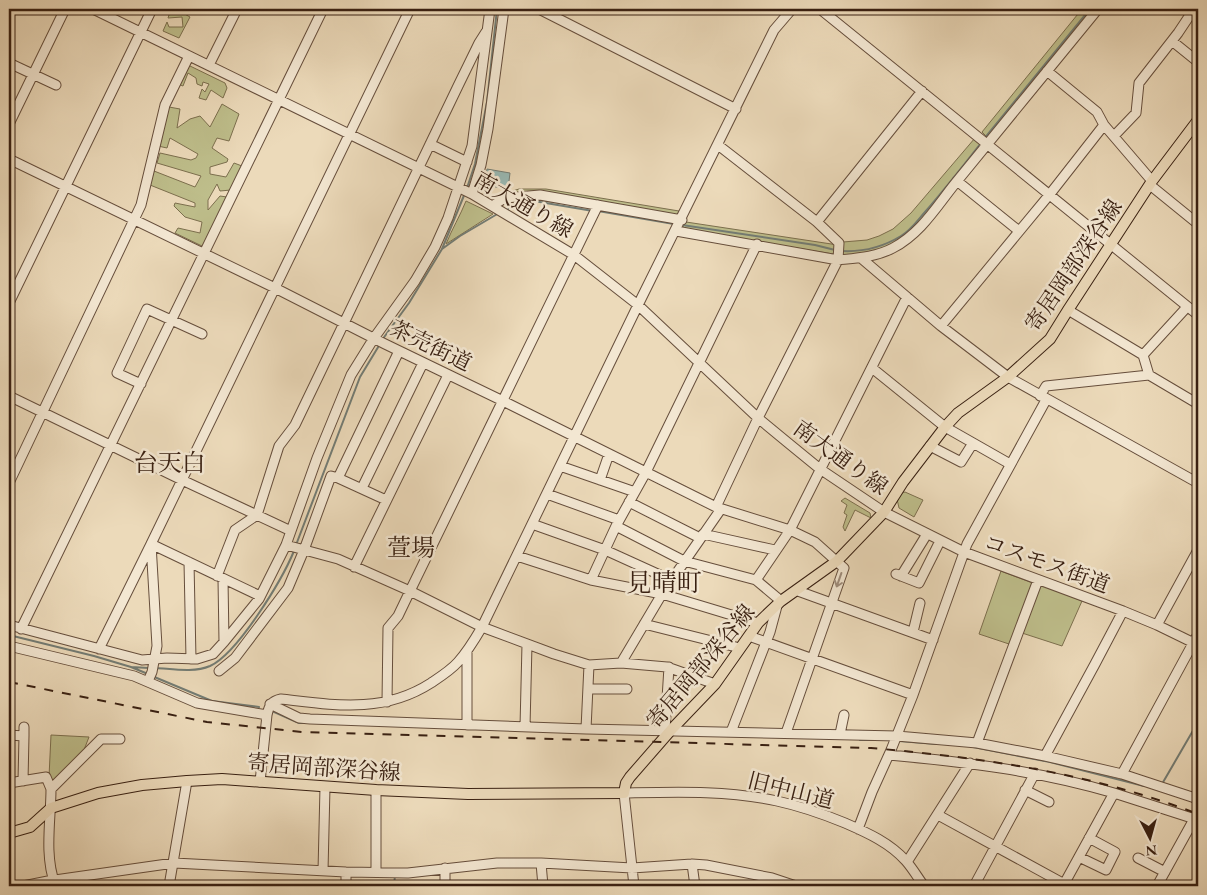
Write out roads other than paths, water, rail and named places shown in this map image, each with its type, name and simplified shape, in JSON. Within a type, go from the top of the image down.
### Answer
[{"type":"main road","name":"寄居岡部深谷線","points":[[9,833],[30,827],[51,808],[98,793],[142,785],[187,781],[222,779],[376,790],[468,794],[624,794],[626,783],[630,777],[668,730],[715,684],[758,623],[779,603],[837,561],[884,512],[903,482],[958,413],[1008,377],[1050,338],[1151,183],[1198,120]]},
{"type":"street","points":[[9,124],[65,9]]},
{"type":"street","name":"南大通り線","points":[[93,9],[472,194],[574,255],[638,305],[758,418],[820,469],[884,512]]},
{"type":"street","points":[[9,303],[152,9]]},
{"type":"street","points":[[209,65],[237,9]]},
{"type":"street","points":[[21,629],[323,9]]},
{"type":"street","points":[[99,649],[410,9]]},
{"type":"street","points":[[472,194],[481,165],[488,128],[494,30],[490,9]]},
{"type":"street","points":[[9,646],[134,676],[151,671],[167,658],[191,660],[213,654],[260,596],[288,545],[317,458],[351,375],[436,247],[459,188],[472,146],[494,30],[504,9]]},
{"type":"street","points":[[539,9],[736,109]]},
{"type":"street","points":[[260,782],[266,715],[270,704],[281,699],[360,706],[387,702],[423,688],[440,678],[457,664],[467,651],[482,627],[518,556],[638,305],[682,220],[774,30],[792,9]]},
{"type":"street","points":[[820,9],[1198,314]]},
{"type":"street","points":[[676,231],[838,257],[861,258],[876,255],[893,248],[905,241],[924,224],[1098,9]]},
{"type":"street","points":[[1114,136],[1136,113],[1139,83],[1194,9]]},
{"type":"street","points":[[224,642],[220,577],[236,530],[256,515],[279,446],[295,426],[479,42],[494,30]]},
{"type":"street","points":[[1172,41],[1198,62]]},
{"type":"street","points":[[9,483],[135,220],[141,205],[165,105],[189,56]]},
{"type":"street","points":[[9,63],[56,85]]},
{"type":"street","points":[[1047,71],[1097,112],[1104,125],[1151,183],[1198,224]]},
{"type":"street","points":[[817,222],[922,91]]},
{"type":"street","points":[[942,326],[1104,125]]},
{"type":"street","points":[[475,126],[488,128]]},
{"type":"street","points":[[430,144],[467,162]]},
{"type":"street","points":[[621,664],[662,594],[702,536],[718,508],[758,418],[838,257],[839,243],[817,222],[718,145]]},
{"type":"street","name":"茶売街道","points":[[9,159],[275,288],[718,508],[790,530],[820,545],[837,561]]},
{"type":"street","points":[[957,181],[1019,231]]},
{"type":"street","points":[[492,206],[505,198],[540,195],[682,220]]},
{"type":"street","points":[[387,702],[388,628],[398,616],[598,205]]},
{"type":"street","points":[[591,580],[617,523],[646,472],[757,244]]},
{"type":"street","points":[[861,258],[942,326],[1008,377],[1043,398],[1197,480]]},
{"type":"street","points":[[756,580],[790,530],[907,297]]},
{"type":"street","points":[[1143,355],[1187,307]]},
{"type":"street","points":[[141,384],[117,373],[147,309],[202,334]]},
{"type":"street","points":[[1068,310],[1143,355],[1149,375]]},
{"type":"street","points":[[338,478],[399,351]]},
{"type":"street","points":[[362,488],[423,362]]},
{"type":"street","points":[[872,368],[945,427],[1010,464]]},
{"type":"street","points":[[354,567],[448,374]]},
{"type":"street","points":[[858,829],[913,695],[964,552],[1043,398],[1046,386],[1149,375],[1198,404]]},
{"type":"street","points":[[9,396],[291,532]]},
{"type":"street","points":[[930,446],[961,462],[973,443]]},
{"type":"street","points":[[600,480],[609,454]]},
{"type":"street","points":[[560,466],[635,492]]},
{"type":"street","points":[[219,671],[235,658],[288,588],[331,476],[386,500]]},
{"type":"street","points":[[547,494],[617,523],[684,561],[756,580],[779,603],[766,642],[730,732]]},
{"type":"street","points":[[629,502],[702,536],[775,550]]},
{"type":"street","name":"コスモス街道","points":[[884,512],[964,552],[1197,640]]},
{"type":"street","points":[[532,524],[604,550],[671,580]]},
{"type":"street","points":[[926,534],[898,575],[918,583],[940,541]]},
{"type":"street","points":[[151,544],[260,596]]},
{"type":"street","points":[[151,544],[157,646],[151,671]]},
{"type":"street","points":[[288,545],[338,559],[410,591],[482,627],[589,665],[621,664],[669,667],[715,684]]},
{"type":"street","points":[[1157,625],[1198,550]]},
{"type":"street","points":[[518,556],[591,580],[662,594],[758,623]]},
{"type":"street","points":[[786,733],[844,568],[837,561]]},
{"type":"street","points":[[189,562],[191,660]]},
{"type":"street","points":[[977,743],[1038,580]]},
{"type":"street","points":[[798,591],[933,640]]},
{"type":"street","points":[[913,632],[920,603]]},
{"type":"street","points":[[1045,756],[1123,611]]},
{"type":"street","points":[[644,624],[740,648]]},
{"type":"street","points":[[9,625],[142,660],[151,671],[190,701],[266,715]]},
{"type":"street","points":[[749,636],[913,695]]},
{"type":"street","points":[[1122,774],[1197,640]]},
{"type":"street","points":[[525,727],[527,644]]},
{"type":"street","points":[[467,651],[467,725]]},
{"type":"street","points":[[586,729],[589,665]]},
{"type":"street","points":[[668,730],[669,667]]},
{"type":"street","points":[[588,690],[628,689]]},
{"type":"street","points":[[270,704],[299,718],[586,729],[897,736],[977,743],[1045,756],[1122,774],[1198,799]]},
{"type":"street","points":[[840,734],[844,715]]},
{"type":"street","points":[[9,735],[24,731],[23,781]]},
{"type":"street","points":[[51,789],[101,739],[120,739]]},
{"type":"street","points":[[889,755],[970,763],[1035,773],[1076,782],[1197,817],[1157,886]]},
{"type":"street","points":[[907,862],[970,763]]},
{"type":"street","points":[[974,886],[1035,773]]},
{"type":"street","points":[[9,783],[46,777],[51,789],[49,855],[55,883]]},
{"type":"street","points":[[169,886],[187,781]]},
{"type":"street","points":[[324,871],[325,786]]},
{"type":"street","points":[[376,790],[376,872]]},
{"type":"street","points":[[1026,790],[1049,802]]},
{"type":"street","name":"旧中山道","points":[[624,794],[706,792],[775,800],[815,811],[880,839],[907,862],[924,886]]},
{"type":"street","points":[[938,814],[1065,885],[1114,793]]},
{"type":"street","points":[[624,794],[634,886]]},
{"type":"street","points":[[1079,857],[1106,870],[1115,852],[1089,838]]},
{"type":"street","points":[[1138,858],[1165,872]]},
{"type":"street","points":[[23,886],[55,883],[174,862],[324,871],[408,873],[497,863],[541,863],[632,868],[692,864],[772,878],[796,886]]},
{"type":"street","points":[[541,863],[543,886]]},
{"type":"street","points":[[692,864],[695,886]]},
{"type":"street","points":[[445,868],[445,886]]},
{"type":"street","points":[[346,872],[346,886]]},
{"type":"water","points":[[487,169],[510,173],[508,189],[484,185]]},
{"type":"waterway","points":[[467,188],[475,164],[487,102],[497,9]]},
{"type":"waterway","points":[[984,139],[1090,9]]},
{"type":"waterway","points":[[842,251],[872,248],[905,234],[954,178],[981,143]]},
{"type":"waterway","points":[[382,340],[409,303],[442,249],[465,193]]},
{"type":"waterway","points":[[506,210],[521,202],[534,201],[593,211]]},
{"type":"waterway","points":[[598,211],[674,224]]},
{"type":"waterway","points":[[442,249],[499,213]]},
{"type":"waterway","points":[[682,225],[815,245],[835,250]]},
{"type":"waterway","points":[[296,545],[360,377],[380,344]]},
{"type":"waterway","points":[[156,668],[197,669],[210,666],[221,659],[246,632],[270,597],[294,551]]},
{"type":"waterway","points":[[9,635],[94,656],[148,674]]},
{"type":"waterway","points":[[131,667],[149,668]]},
{"type":"waterway","points":[[152,676],[212,701],[259,707]]},
{"type":"waterway","points":[[272,711],[299,723],[306,723]]},
{"type":"waterway","points":[[1162,784],[1198,722]]},
{"type":"waterway","points":[[860,740],[892,740]]},
{"type":"waterway","points":[[899,741],[936,744]]},
{"type":"waterway","points":[[973,747],[1050,762],[1144,786]]},
{"type":"waterway","points":[[1191,801],[1198,805]]},
{"type":"waterway","points":[[394,886],[395,875]]},
{"type":"railway","points":[[9,682],[207,722],[302,732],[871,748],[913,752],[1037,769],[1118,788],[1198,814]]},
{"type":"district","name":"台天白","points":[[170,463]]},
{"type":"district","name":"萱場","points":[[411,548]]},
{"type":"district","name":"見晴町","points":[[664,582]]}]
